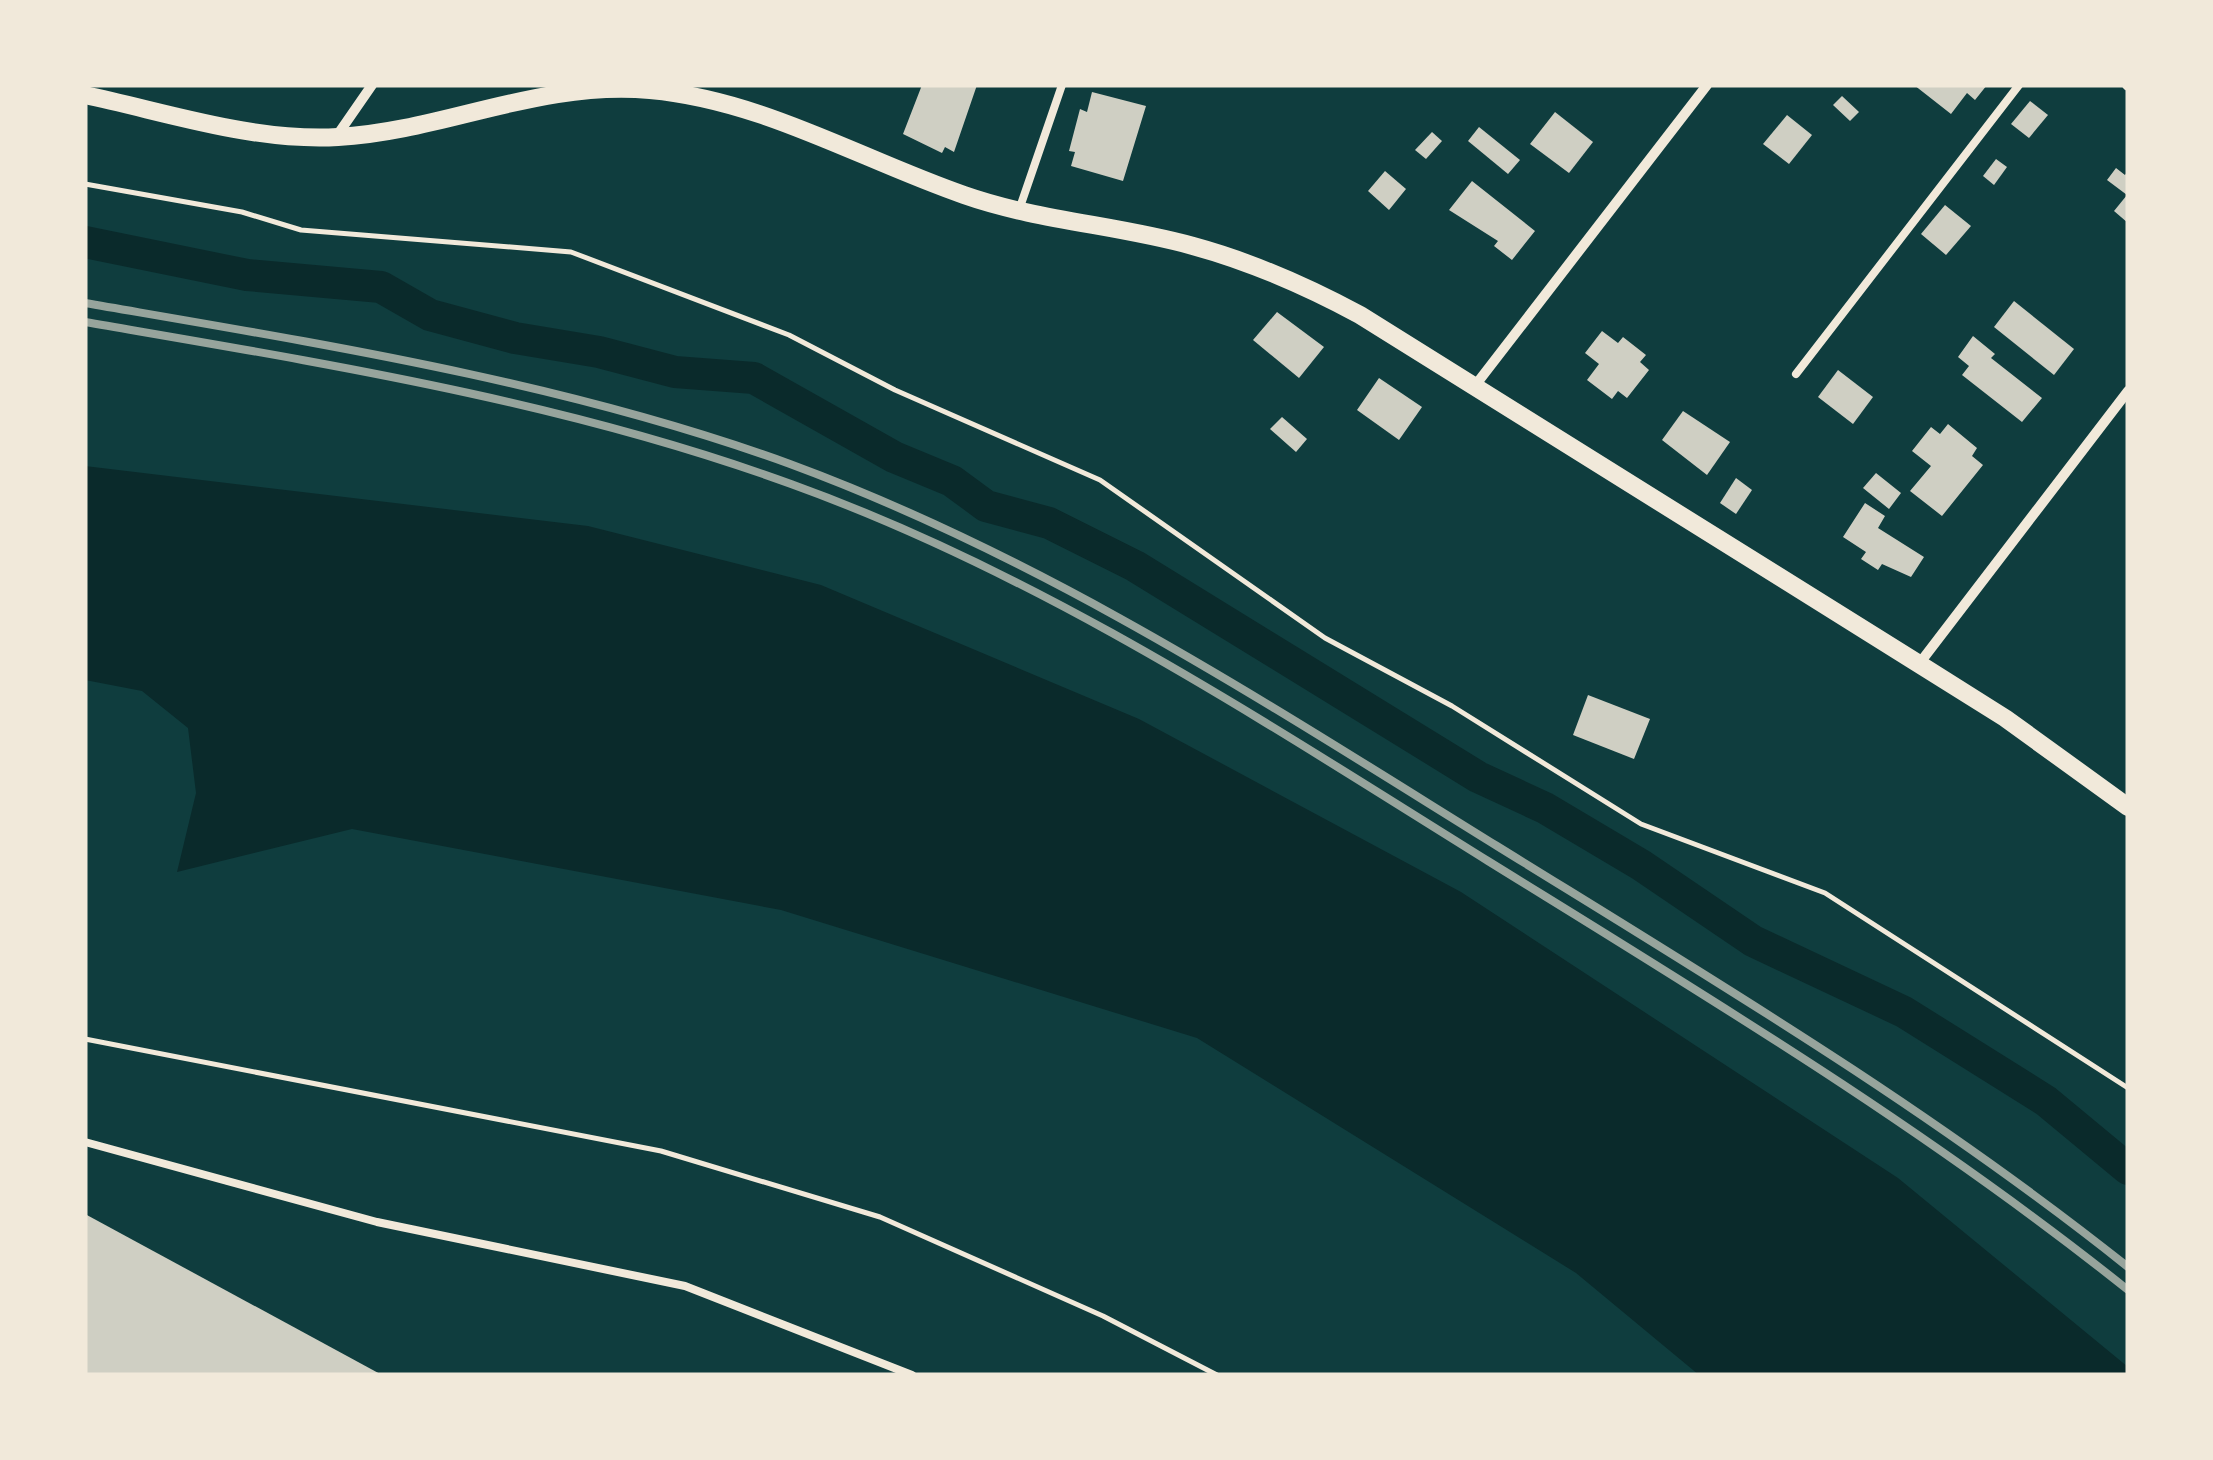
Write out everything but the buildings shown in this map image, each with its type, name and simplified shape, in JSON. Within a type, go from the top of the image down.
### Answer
[{"type":"street","points":[[335,137],[372,85]]},
{"type":"street","points":[[1474,386],[1706,85]]},
{"type":"street","points":[[85,95],[248,130],[335,137],[528,97],[588,89],[650,90],[710,99],[769,116],[953,191],[1019,210],[1191,245],[1268,270],[1360,315],[1474,386],[2005,718],[2128,807]]},
{"type":"street","points":[[1919,664],[2128,391]]},
{"type":"lane","points":[[1019,210],[1062,85]]},
{"type":"lane","points":[[1796,374],[2020,85]]},
{"type":"lane","points":[[85,1142],[377,1222],[684,1286],[912,1375]]},
{"type":"path","points":[[85,184],[242,212],[301,230],[570,252],[788,335],[895,390],[1100,480],[1326,638],[1452,706],[1641,824],[1825,893],[2128,1088]]},
{"type":"path","points":[[85,1039],[661,1151],[880,1217],[1104,1316],[1218,1375]]},
{"type":"water","points":[[85,466],[588,526],[821,585],[1139,719],[1461,892],[1898,1178],[2128,1367],[2128,1375],[1699,1375],[1576,1273],[1197,1038],[781,910],[352,829],[177,872],[196,793],[188,728],[142,691],[85,680]]},
{"type":"waterway","points":[[85,242],[247,275],[381,287],[430,315],[515,338],[599,352],[675,372],[754,378],[894,457],[952,481],[986,506],[1049,523],[1135,566],[1478,777],[1545,808],[1641,865],[1753,941],[1904,1012],[2046,1101],[2128,1169]]},
{"type":"railway","points":[[85,303],[442,368],[618,410],[790,464],[976,543],[1240,688],[1739,996],[1976,1153],[2128,1267]]},
{"type":"railway","points":[[85,322],[442,387],[618,429],[791,484],[974,561],[1235,704],[1733,1014],[1974,1174],[2128,1290]]}]
